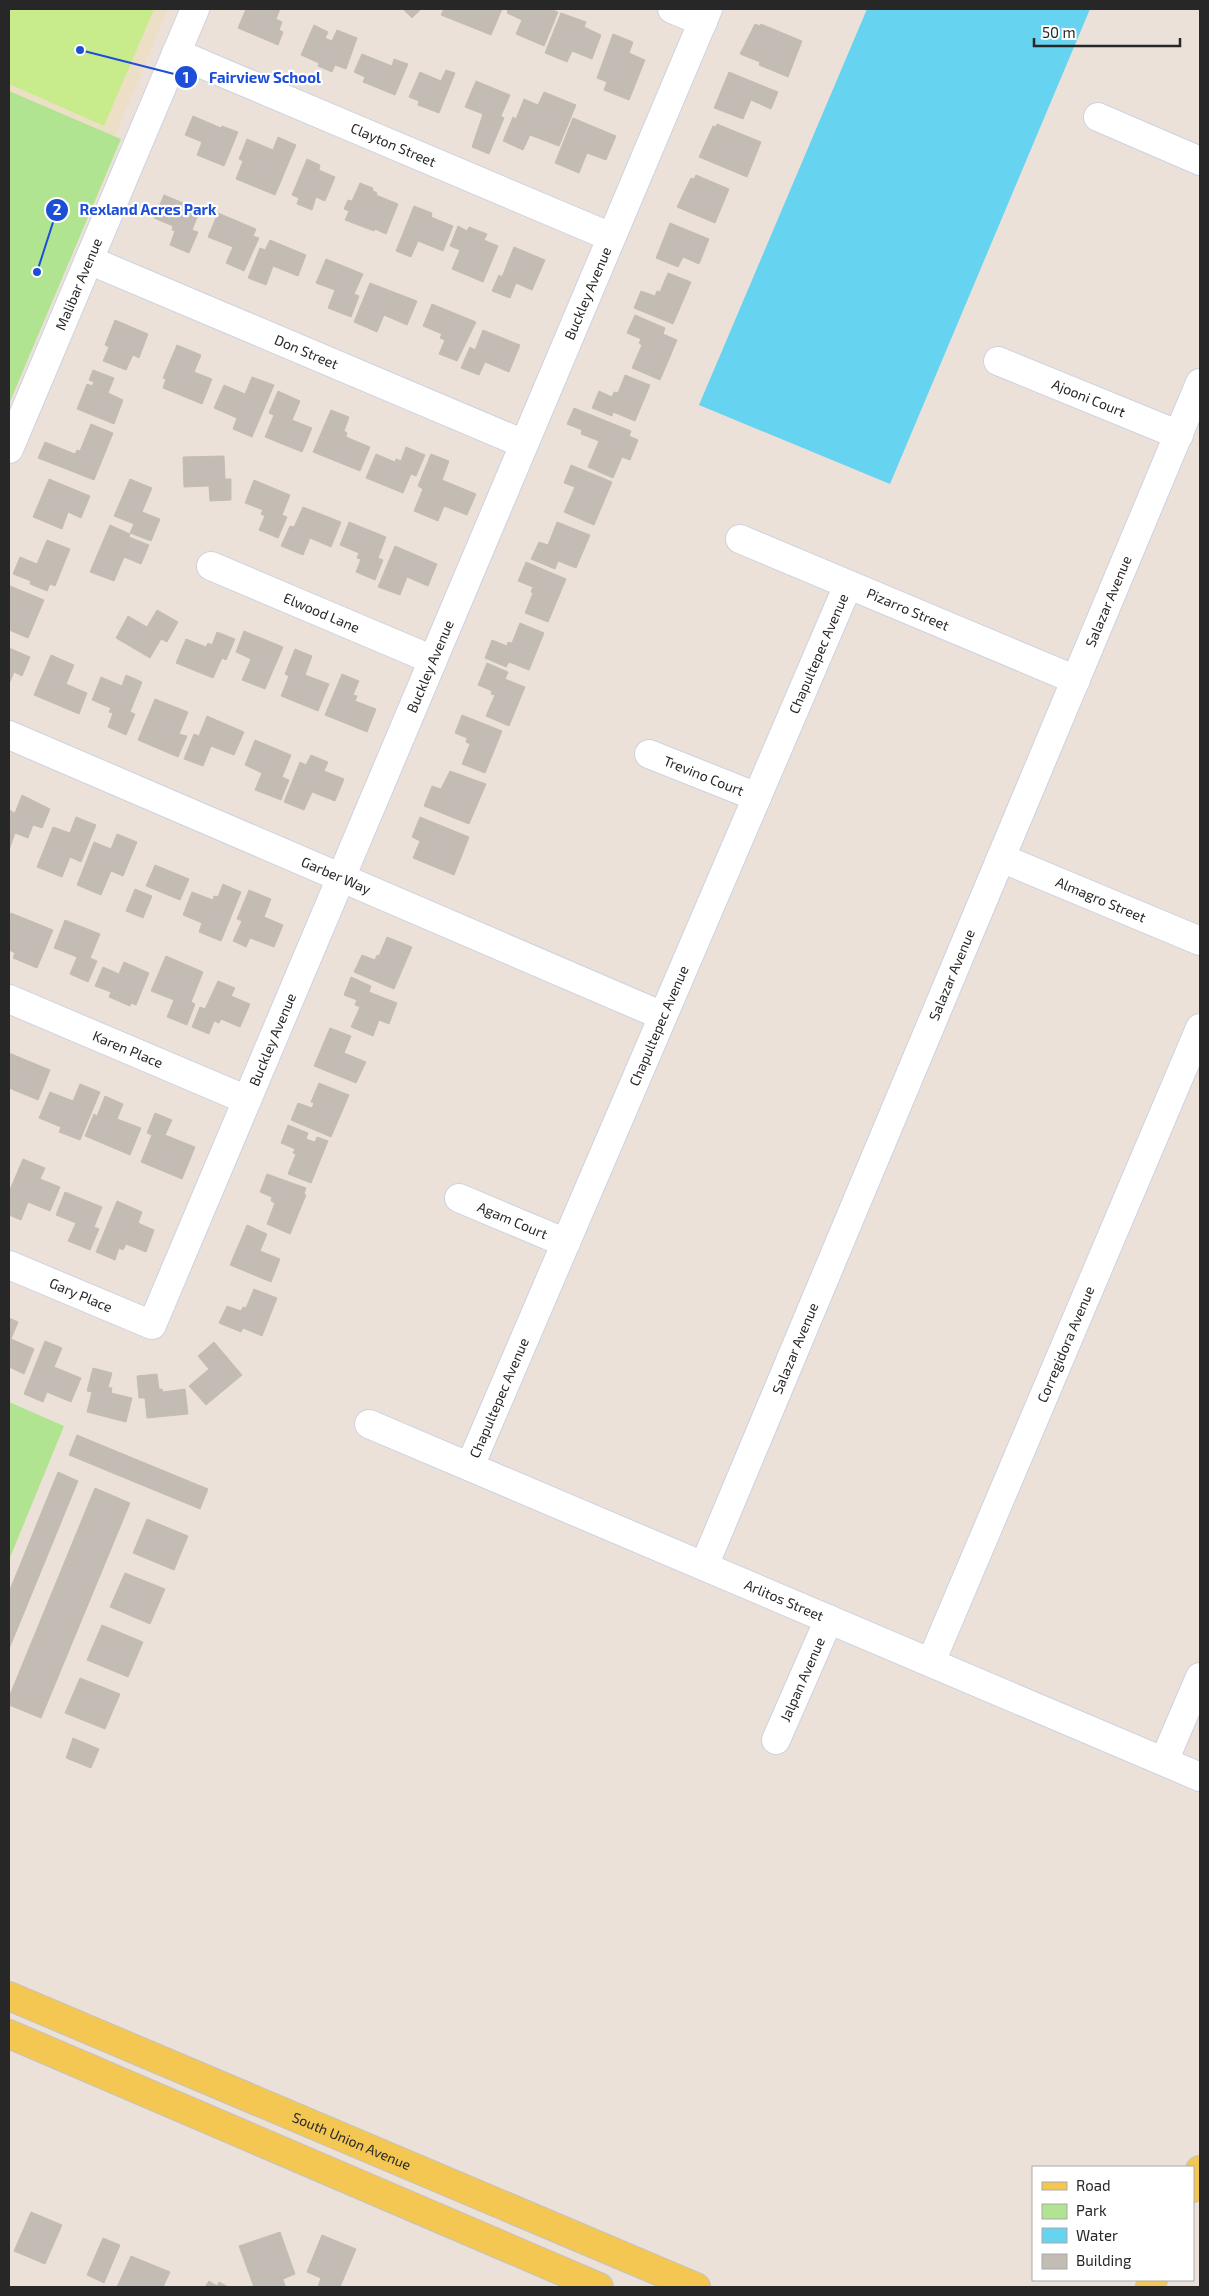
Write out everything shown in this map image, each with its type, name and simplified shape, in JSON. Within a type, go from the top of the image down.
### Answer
[{"type":"main road","name":"South Union Avenue","points":[[9,1996],[696,2287]]},
{"type":"main road","points":[[9,2016],[123,2062],[148,2055]]},
{"type":"main road","points":[[9,2034],[594,2286]]},
{"type":"main road","points":[[1194,2185],[1200,2170]]},
{"type":"street","name":"Malibar Avenue","points":[[9,449],[195,9]]},
{"type":"street","points":[[672,9],[705,15]]},
{"type":"street","name":"Buckley Avenue","points":[[152,1325],[705,15]]},
{"type":"street","name":"Clayton Street","points":[[176,53],[611,237]]},
{"type":"street","points":[[1098,118],[1200,161]]},
{"type":"street","name":"Don Street","points":[[89,260],[524,444]]},
{"type":"street","name":"Ajooni Court","points":[[998,361],[1179,435]]},
{"type":"street","name":"Salazar Avenue","points":[[704,1566],[1200,383]]},
{"type":"street","name":"Pizarro Street","points":[[740,539],[1076,680]]},
{"type":"street","name":"Elwood Lane","points":[[211,566],[433,660]]},
{"type":"street","name":"Chapultepec Avenue","points":[[470,1466],[848,585]]},
{"type":"street","name":"Garber Way","points":[[9,735],[342,876],[663,1016]]},
{"type":"street","name":"Trevino Court","points":[[649,754],[757,797]]},
{"type":"street","name":"Almagro Street","points":[[1001,858],[1200,941]]},
{"type":"street","name":"Karen Place","points":[[9,999],[247,1100]]},
{"type":"street","name":"Corregidora Avenue","points":[[931,1662],[1200,1028]]},
{"type":"street","name":"Agam Court","points":[[459,1198],[566,1243]]},
{"type":"street","name":"Gary Place","points":[[9,1265],[152,1325]]},
{"type":"street","name":"Arlitos Street","points":[[369,1424],[1200,1777]]},
{"type":"street","name":"Jalpan Avenue","points":[[776,1740],[829,1619]]},
{"type":"street","points":[[1164,1761],[1200,1677]]},
{"type":"shaded area","points":[[9,9],[168,9],[114,138],[9,92]]},
{"type":"green space","points":[[9,9],[154,9],[104,126],[9,84]]},
{"type":"green space","points":[[9,91],[121,139],[9,404]]},
{"type":"green space","points":[[9,1402],[64,1426],[9,1560]]},
{"type":"water","points":[[867,9],[1090,9],[890,484],[699,405]]},
{"type":"building","points":[[246,9],[280,9],[276,19],[282,22],[279,30],[283,32],[278,45],[238,28]]},
{"type":"building","points":[[403,9],[421,9],[412,18]]},
{"type":"building","points":[[444,9],[502,9],[491,35],[441,15]]},
{"type":"building","points":[[508,9],[550,9],[558,12],[544,46],[516,34],[522,20],[507,13]]},
{"type":"building","points":[[561,13],[586,22],[584,27],[601,35],[592,59],[572,51],[567,62],[545,53]]},
{"type":"building","points":[[755,24],[760,26],[761,24],[802,41],[788,77],[759,65],[760,62],[740,54]]},
{"type":"building","points":[[314,25],[328,32],[325,38],[332,41],[337,30],[357,38],[346,69],[335,65],[332,72],[318,66],[319,63],[301,55]]},
{"type":"building","points":[[613,34],[633,42],[629,53],[645,60],[629,100],[604,90],[607,82],[597,78]]},
{"type":"building","points":[[362,54],[392,66],[394,59],[408,64],[395,95],[363,82],[365,77],[354,72]]},
{"type":"building","points":[[446,70],[455,73],[439,113],[418,105],[419,101],[409,97],[420,72],[441,81]]},
{"type":"building","points":[[729,72],[778,92],[771,109],[751,100],[743,119],[714,108]]},
{"type":"building","points":[[476,81],[510,95],[501,116],[504,118],[489,154],[472,147],[483,114],[465,107]]},
{"type":"building","points":[[544,92],[576,105],[559,146],[530,135],[523,150],[503,141],[513,117],[516,119],[524,99],[538,105]]},
{"type":"building","points":[[193,116],[221,128],[222,126],[238,132],[224,166],[197,155],[202,142],[185,135]]},
{"type":"building","points":[[573,118],[616,136],[606,160],[587,153],[579,173],[555,163]]},
{"type":"building","points":[[717,124],[761,142],[747,177],[699,157],[713,126],[716,127]]},
{"type":"building","points":[[278,137],[296,145],[275,195],[236,179],[243,161],[239,159],[247,139],[273,150]]},
{"type":"building","points":[[307,159],[320,165],[319,170],[335,177],[325,201],[316,197],[312,210],[297,204],[299,198],[292,195]]},
{"type":"building","points":[[696,175],[729,189],[715,223],[677,207],[691,178],[694,179]]},
{"type":"building","points":[[360,183],[373,188],[372,190],[377,193],[376,195],[398,204],[386,234],[345,220],[349,211],[344,209],[348,200],[352,201]]},
{"type":"building","points":[[164,195],[200,210],[192,230],[198,232],[189,253],[170,245],[175,231],[172,230],[173,226],[154,218]]},
{"type":"building","points":[[414,206],[432,213],[431,217],[453,226],[443,251],[418,241],[411,257],[396,251]]},
{"type":"building","points":[[218,213],[256,229],[253,236],[259,238],[244,271],[226,263],[233,247],[208,237]]},
{"type":"building","points":[[670,223],[709,239],[699,264],[683,257],[678,267],[656,258]]},
{"type":"building","points":[[458,226],[467,231],[469,227],[487,234],[484,240],[498,246],[483,282],[452,269],[460,250],[450,246]]},
{"type":"building","points":[[270,240],[306,255],[298,276],[273,266],[266,285],[248,278],[260,248],[265,250]]},
{"type":"building","points":[[514,247],[545,260],[532,290],[516,283],[510,298],[492,291],[499,275],[502,277]]},
{"type":"building","points":[[326,259],[363,274],[354,294],[359,296],[351,317],[328,308],[335,290],[316,283]]},
{"type":"building","points":[[668,273],[691,282],[673,324],[634,308],[641,291],[655,296],[657,291],[660,292]]},
{"type":"building","points":[[370,283],[417,301],[407,325],[384,315],[377,332],[354,322]]},
{"type":"building","points":[[432,304],[476,322],[457,361],[439,354],[445,340],[440,338],[442,334],[423,326]]},
{"type":"building","points":[[635,315],[665,328],[663,334],[677,340],[660,380],[632,368],[642,345],[639,343],[641,339],[627,333]]},
{"type":"building","points":[[115,320],[148,334],[139,358],[133,355],[126,370],[103,361],[109,347],[105,345]]},
{"type":"building","points":[[483,330],[520,345],[509,372],[485,362],[479,375],[461,368],[470,347],[475,350]]},
{"type":"building","points":[[177,345],[201,355],[194,372],[212,379],[202,404],[163,388],[166,379],[163,378]]},
{"type":"building","points":[[93,370],[114,378],[108,393],[123,400],[114,424],[77,409],[87,384],[92,386],[94,382],[89,380]]},
{"type":"building","points":[[625,375],[650,385],[635,421],[613,412],[612,416],[592,408],[599,391],[612,397],[614,392],[618,393]]},
{"type":"building","points":[[252,377],[274,385],[252,437],[233,429],[237,418],[214,408],[224,385],[245,394]]},
{"type":"building","points":[[278,391],[300,401],[292,420],[312,428],[302,452],[265,437],[274,415],[269,413]]},
{"type":"building","points":[[574,408],[631,431],[629,436],[638,440],[630,460],[622,457],[613,478],[588,467],[599,441],[581,434],[582,430],[567,424]]},
{"type":"building","points":[[331,410],[349,417],[344,431],[347,433],[346,437],[370,447],[360,471],[313,452]]},
{"type":"building","points":[[91,424],[113,433],[94,480],[38,458],[45,442],[75,454],[77,450],[80,451]]},
{"type":"building","points":[[406,447],[425,455],[416,476],[411,474],[403,493],[366,478],[376,454],[395,462],[396,459],[401,461]]},
{"type":"building","points":[[431,454],[449,461],[442,480],[476,494],[467,515],[444,506],[438,521],[414,511],[423,489],[418,486]]},
{"type":"building","points":[[224,456],[225,479],[231,479],[231,500],[210,501],[209,486],[184,487],[183,457]]},
{"type":"building","points":[[571,465],[612,482],[594,525],[564,512],[575,487],[564,483]]},
{"type":"building","points":[[49,479],[90,496],[81,518],[68,512],[62,529],[33,517]]},
{"type":"building","points":[[130,479],[152,488],[142,512],[160,519],[151,541],[130,533],[134,524],[114,516]]},
{"type":"building","points":[[254,480],[290,495],[282,515],[287,517],[278,538],[259,530],[265,516],[261,514],[263,510],[245,503]]},
{"type":"building","points":[[303,507],[341,522],[331,547],[310,538],[303,555],[281,546],[290,526],[294,527]]},
{"type":"building","points":[[349,522],[386,537],[378,558],[383,560],[375,580],[356,572],[361,559],[357,558],[359,553],[340,545]]},
{"type":"building","points":[[557,522],[590,535],[576,568],[558,561],[555,569],[531,559],[539,542],[548,545]]},
{"type":"building","points":[[110,525],[130,534],[129,537],[149,545],[141,564],[124,557],[114,581],[90,572]]},
{"type":"building","points":[[47,540],[70,549],[55,586],[50,584],[47,591],[30,584],[31,581],[13,574],[20,557],[37,564]]},
{"type":"building","points":[[395,546],[437,564],[428,586],[407,577],[400,595],[378,587]]},
{"type":"building","points":[[526,562],[566,579],[548,622],[525,613],[533,593],[531,592],[533,587],[518,581]]},
{"type":"building","points":[[10,586],[44,600],[28,638],[9,630]]},
{"type":"building","points":[[157,610],[178,622],[167,642],[161,639],[150,658],[116,638],[128,616],[147,627]]},
{"type":"building","points":[[520,623],[544,633],[529,670],[509,662],[506,667],[485,658],[492,640],[507,646],[508,642],[512,643]]},
{"type":"building","points":[[244,631],[283,647],[265,689],[242,680],[251,659],[236,652]]},
{"type":"building","points":[[217,632],[235,639],[226,660],[222,658],[213,678],[176,663],[186,639],[206,647],[208,643],[212,645]]},
{"type":"building","points":[[9,648],[30,657],[22,676],[14,672],[9,684]]},
{"type":"building","points":[[295,649],[312,656],[305,675],[329,684],[318,711],[281,696],[289,676],[285,674]]},
{"type":"building","points":[[51,655],[74,665],[66,684],[87,693],[79,714],[34,695]]},
{"type":"building","points":[[487,663],[508,672],[505,679],[525,687],[509,726],[486,716],[495,695],[491,694],[492,691],[478,685]]},
{"type":"building","points":[[342,674],[359,681],[353,695],[357,696],[355,701],[376,709],[367,732],[325,715]]},
{"type":"building","points":[[126,675],[142,682],[130,712],[135,714],[126,735],[108,727],[113,713],[109,712],[111,708],[92,700],[101,677],[122,686]]},
{"type":"building","points":[[155,699],[188,712],[179,734],[187,736],[178,757],[138,740]]},
{"type":"building","points":[[462,715],[502,731],[485,773],[462,764],[470,744],[466,742],[467,738],[455,733]]},
{"type":"building","points":[[207,716],[244,732],[234,755],[211,746],[203,766],[184,759],[194,734],[199,736]]},
{"type":"building","points":[[255,740],[291,755],[282,777],[289,780],[281,800],[255,790],[262,773],[245,765]]},
{"type":"building","points":[[311,755],[328,762],[324,771],[344,779],[335,801],[312,792],[304,810],[284,802],[300,762],[306,765]]},
{"type":"building","points":[[450,771],[486,784],[469,824],[424,806],[432,786],[441,789]]},
{"type":"building","points":[[22,795],[50,809],[42,828],[33,825],[28,838],[15,833],[9,850],[9,810],[15,813]]},
{"type":"building","points":[[76,817],[96,825],[81,862],[70,857],[62,877],[37,867],[53,827],[70,833]]},
{"type":"building","points":[[420,817],[469,837],[454,875],[413,858],[420,841],[412,837]]},
{"type":"building","points":[[117,834],[137,842],[123,876],[111,871],[101,895],[77,885],[94,842],[111,849]]},
{"type":"building","points":[[155,865],[189,879],[180,900],[146,886]]},
{"type":"building","points":[[223,884],[241,892],[221,941],[199,932],[202,923],[183,915],[192,892],[213,900],[214,896],[218,897]]},
{"type":"building","points":[[135,889],[152,896],[143,918],[126,911]]},
{"type":"building","points":[[249,890],[271,899],[264,917],[283,925],[274,947],[250,938],[246,947],[233,941],[242,921],[237,919]]},
{"type":"building","points":[[11,913],[53,930],[37,968],[13,958],[15,953],[9,950],[9,919]]},
{"type":"building","points":[[65,920],[100,934],[90,958],[97,961],[88,982],[70,974],[77,957],[54,948]]},
{"type":"building","points":[[387,937],[412,947],[394,989],[354,972],[362,955],[375,960],[377,955],[379,956]]},
{"type":"building","points":[[166,956],[203,972],[191,1002],[195,1004],[187,1025],[167,1017],[174,1000],[151,991]]},
{"type":"building","points":[[124,962],[149,973],[136,1005],[131,1003],[130,1006],[109,997],[111,992],[95,986],[103,967],[119,974]]},
{"type":"building","points":[[351,977],[371,986],[369,992],[397,1003],[389,1024],[379,1020],[373,1036],[351,1027],[360,1007],[355,1005],[357,1000],[344,995]]},
{"type":"building","points":[[218,981],[235,988],[231,996],[250,1004],[240,1027],[221,1019],[219,1023],[214,1021],[209,1034],[192,1027],[200,1007],[205,1009]]},
{"type":"building","points":[[330,1028],[351,1036],[344,1053],[366,1062],[356,1083],[314,1066]]},
{"type":"building","points":[[9,1053],[50,1070],[38,1100],[9,1088]]},
{"type":"building","points":[[319,1083],[349,1095],[331,1137],[291,1120],[298,1103],[312,1108],[314,1103],[311,1102]]},
{"type":"building","points":[[80,1084],[100,1092],[80,1140],[59,1132],[61,1127],[39,1118],[50,1092],[73,1101]]},
{"type":"building","points":[[105,1096],[123,1104],[117,1119],[141,1128],[130,1155],[85,1136],[94,1114],[97,1116]]},
{"type":"building","points":[[155,1113],[172,1120],[165,1135],[195,1147],[182,1179],[141,1162],[152,1135],[147,1133]]},
{"type":"building","points":[[288,1125],[308,1133],[306,1139],[315,1142],[317,1137],[328,1141],[311,1183],[288,1174],[296,1154],[293,1153],[295,1149],[281,1143]]},
{"type":"building","points":[[23,1159],[45,1168],[40,1179],[60,1187],[50,1211],[28,1202],[21,1220],[9,1215],[9,1192]]},
{"type":"building","points":[[267,1174],[306,1188],[304,1194],[306,1195],[290,1234],[267,1224],[275,1203],[271,1201],[272,1197],[260,1192]]},
{"type":"building","points":[[65,1192],[102,1207],[94,1227],[99,1229],[90,1250],[68,1241],[76,1223],[56,1215]]},
{"type":"building","points":[[117,1201],[142,1212],[138,1223],[154,1230],[146,1252],[126,1244],[123,1250],[119,1248],[115,1260],[96,1252]]},
{"type":"building","points":[[247,1225],[267,1234],[260,1251],[280,1259],[271,1282],[230,1265]]},
{"type":"building","points":[[254,1289],[277,1298],[262,1336],[243,1328],[241,1332],[219,1323],[227,1306],[241,1311],[243,1307],[246,1308]]},
{"type":"building","points":[[9,1318],[18,1322],[11,1339],[34,1349],[24,1374],[9,1367]]},
{"type":"building","points":[[45,1341],[62,1348],[54,1367],[81,1378],[71,1402],[47,1392],[43,1402],[24,1394]]},
{"type":"building","points":[[214,1342],[242,1375],[206,1405],[189,1386],[209,1369],[198,1356]]},
{"type":"building","points":[[93,1368],[112,1373],[108,1387],[112,1388],[111,1393],[132,1398],[126,1422],[87,1412],[92,1392],[87,1391]]},
{"type":"building","points":[[157,1374],[159,1389],[162,1389],[163,1392],[185,1389],[188,1414],[147,1418],[145,1398],[139,1398],[137,1376]]},
{"type":"building","points":[[77,1435],[208,1489],[200,1509],[69,1455]]},
{"type":"building","points":[[58,1472],[78,1481],[9,1649],[9,1592]]},
{"type":"building","points":[[95,1488],[130,1503],[41,1718],[9,1705],[9,1697]]},
{"type":"building","points":[[147,1519],[188,1536],[174,1570],[133,1553]]},
{"type":"building","points":[[125,1573],[165,1589],[150,1624],[110,1607]]},
{"type":"building","points":[[102,1625],[143,1642],[128,1677],[87,1660]]},
{"type":"building","points":[[80,1678],[120,1694],[105,1729],[65,1713]]},
{"type":"building","points":[[73,1738],[99,1749],[91,1768],[66,1758]]},
{"type":"building","points":[[31,2212],[62,2225],[45,2264],[14,2251]]},
{"type":"building","points":[[280,2232],[295,2274],[283,2279],[285,2286],[282,2287],[254,2287],[239,2246]]},
{"type":"building","points":[[322,2235],[356,2249],[340,2287],[318,2287],[321,2278],[307,2272]]},
{"type":"building","points":[[103,2238],[120,2245],[104,2283],[87,2275]]},
{"type":"building","points":[[131,2256],[170,2272],[163,2287],[117,2287]]},
{"type":"building","points":[[209,2281],[217,2286],[219,2282],[228,2287],[205,2287]]},
{"type":"place","name":"Fairview School","points":[[80,50]]},
{"type":"place","name":"Rexland Acres Park","points":[[37,272]]}]
